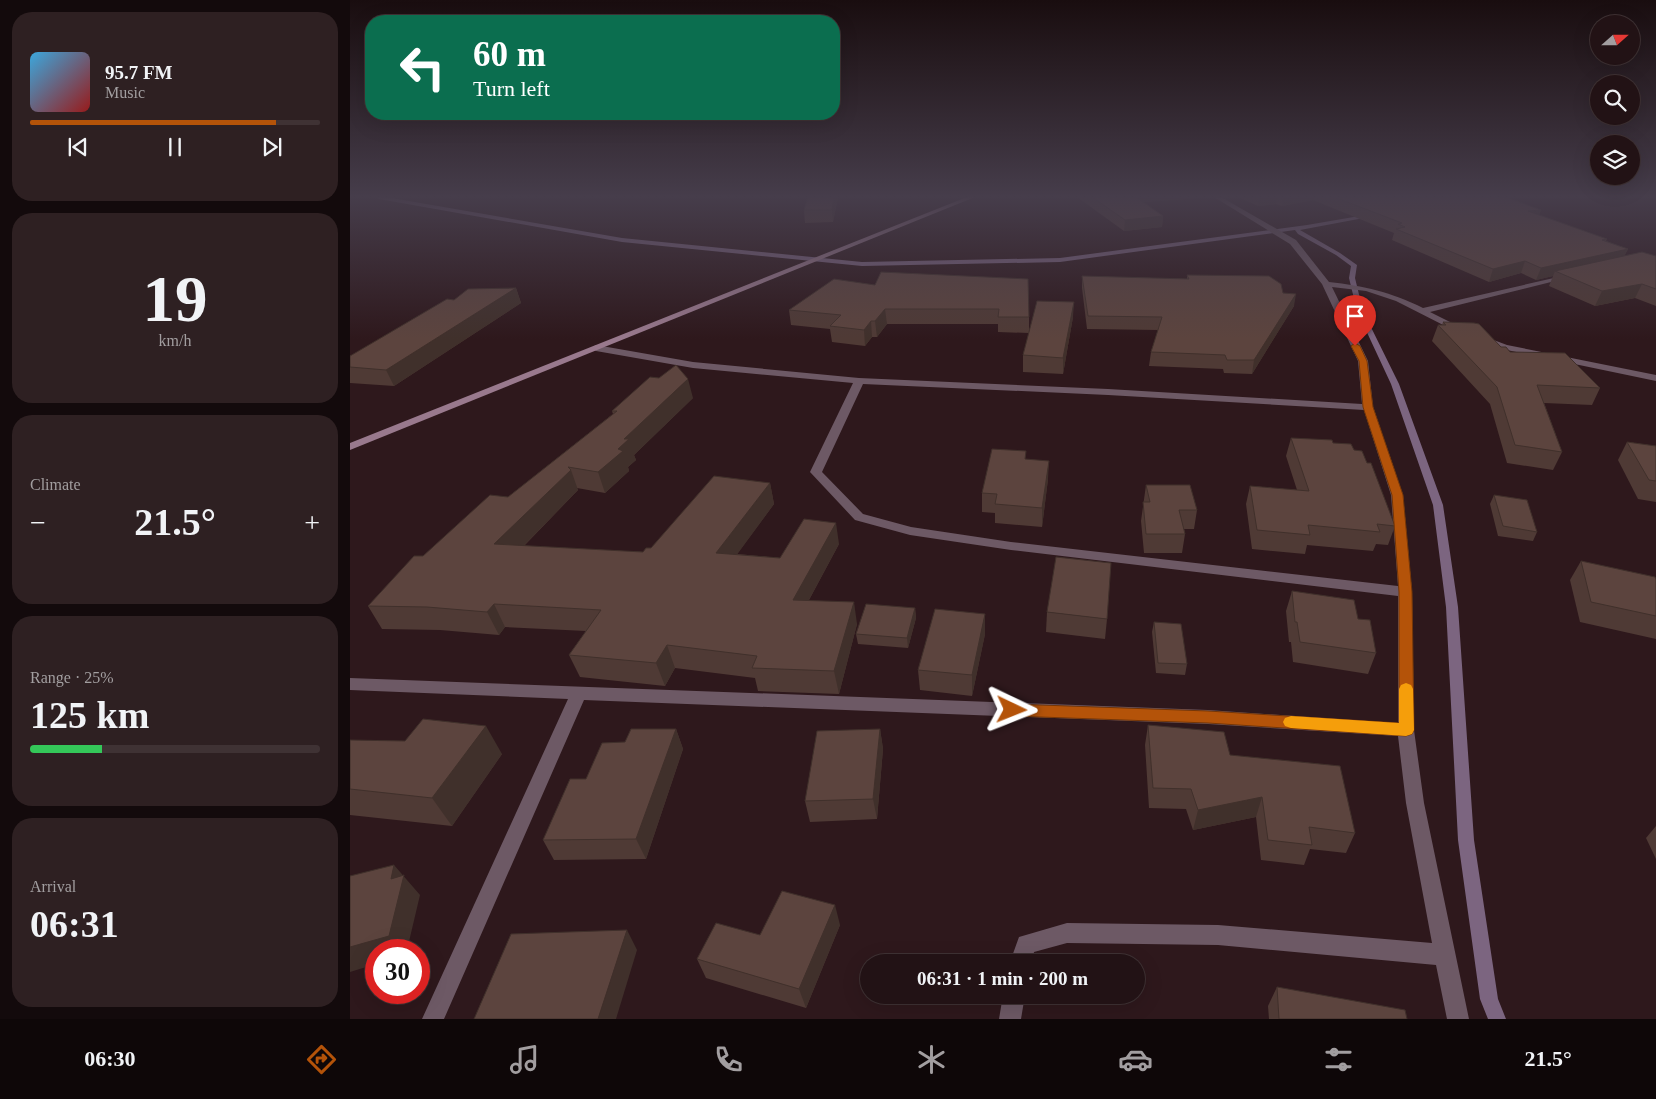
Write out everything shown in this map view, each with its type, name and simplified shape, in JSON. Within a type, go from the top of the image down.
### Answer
[{"type":"main road","points":[[350,447],[855,245]]},
{"type":"street","points":[[1295,245],[1326,284],[1363,361],[1368,407],[1397,495],[1405,592],[1406,730],[1415,803],[1458,1019]]},
{"type":"street","points":[[1421,311],[1572,276]]},
{"type":"street","points":[[1326,284],[1367,288],[1399,299],[1452,327],[1505,347],[1656,378]]},
{"type":"street","points":[[596,348],[693,365],[859,381],[1108,392],[1368,407]]},
{"type":"street","points":[[859,381],[816,472],[859,517],[910,531],[1011,546],[1405,592]]},
{"type":"street","points":[[350,684],[1208,717],[1406,730]]},
{"type":"street","points":[[433,1019],[579,694]]},
{"type":"street","points":[[1023,954],[1026,944],[1067,934],[1218,934],[1445,955]]},
{"type":"street","points":[[1010,1019],[1012,1004]]},
{"type":"building","points":[[1434,245],[1615,245],[1628,249],[1541,268],[1525,261],[1493,269]]},
{"type":"building","points":[[1642,252],[1656,256],[1656,289],[1642,284],[1602,291],[1555,271]]},
{"type":"building","points":[[881,272],[1028,279],[1029,317],[998,317],[999,309],[885,309],[864,330],[830,326],[841,315],[789,310],[834,279],[875,285]]},
{"type":"building","points":[[1187,275],[1269,276],[1281,284],[1283,293],[1296,294],[1254,360],[1227,360],[1225,355],[1151,352],[1162,317],[1088,316],[1082,276],[1189,279]]},
{"type":"building","points":[[516,288],[386,370],[350,367],[350,356],[447,299],[454,300],[468,289]]},
{"type":"building","points":[[1037,301],[1074,302],[1063,358],[1023,355]]},
{"type":"building","points":[[1443,322],[1479,324],[1501,347],[1506,347],[1510,352],[1565,353],[1600,388],[1537,385],[1562,452],[1515,445],[1497,387],[1438,325],[1446,325]]},
{"type":"building","points":[[676,365],[688,379],[624,439],[629,439],[618,449],[623,451],[598,472],[568,467],[571,470],[494,544],[643,552],[646,548],[651,548],[714,476],[770,483],[716,553],[780,558],[804,519],[836,523],[793,600],[854,602],[834,671],[752,668],[757,656],[667,645],[656,663],[569,655],[601,610],[494,604],[487,612],[427,607],[368,606],[414,556],[423,556],[490,495],[508,497],[617,411],[612,411],[650,377],[659,378]]},
{"type":"building","points":[[1291,438],[1332,440],[1333,443],[1351,444],[1354,450],[1362,451],[1367,463],[1371,463],[1395,526],[1377,524],[1380,532],[1308,525],[1310,535],[1257,530],[1250,486],[1309,491]]},
{"type":"building","points":[[1627,442],[1656,446],[1656,481],[1649,480]]},
{"type":"building","points":[[992,449],[1026,451],[1025,459],[1049,461],[1042,508],[995,504],[997,494],[982,493]]},
{"type":"building","points":[[1146,485],[1190,485],[1197,510],[1179,510],[1185,534],[1146,534],[1143,502],[1150,502]]},
{"type":"building","points":[[1494,495],[1527,500],[1537,532],[1503,526]]},
{"type":"building","points":[[1056,557],[1111,563],[1107,619],[1047,612]]},
{"type":"building","points":[[1581,561],[1655,577],[1656,616],[1591,602]]},
{"type":"building","points":[[1292,591],[1354,600],[1358,619],[1370,620],[1376,653],[1300,642],[1297,622],[1295,622]]},
{"type":"building","points":[[866,604],[915,608],[907,638],[856,634]]},
{"type":"building","points":[[935,609],[985,614],[972,675],[918,670]]},
{"type":"building","points":[[1154,622],[1181,624],[1187,664],[1158,663]]},
{"type":"building","points":[[423,719],[486,726],[432,798],[350,789],[350,740],[405,741]]},
{"type":"building","points":[[1148,725],[1224,732],[1230,755],[1340,766],[1355,833],[1309,827],[1312,845],[1268,840],[1262,797],[1198,810],[1191,789],[1153,788]]},
{"type":"building","points":[[631,729],[676,729],[636,839],[543,840],[570,779],[586,779],[602,743],[625,742]]},
{"type":"building","points":[[880,729],[873,799],[805,801],[817,731]]},
{"type":"building","points":[[394,865],[391,879],[404,875],[389,936],[378,939],[365,939],[365,943],[350,947],[350,876]]},
{"type":"building","points":[[782,891],[835,905],[799,989],[697,959],[716,923],[760,935]]},
{"type":"building","points":[[627,930],[598,1019],[474,1019],[511,934]]},
{"type":"building","points":[[1277,987],[1405,1010],[1407,1019],[1279,1019]]},
{"type":"waterway","points":[[668,245],[862,264],[1060,260],[1176,245]]},
{"type":"waterway","points":[[1321,245],[1354,265],[1352,278],[1360,311],[1395,384],[1438,505],[1452,607],[1466,840],[1489,999],[1497,1019]]},
{"type":"slow traffic","points":[[1291,722],[1406,730],[1406,689]]},
{"type":"route","points":[[1012,710],[1208,717],[1406,730],[1405,592],[1397,495],[1368,407],[1363,361],[1355,346]]}]
